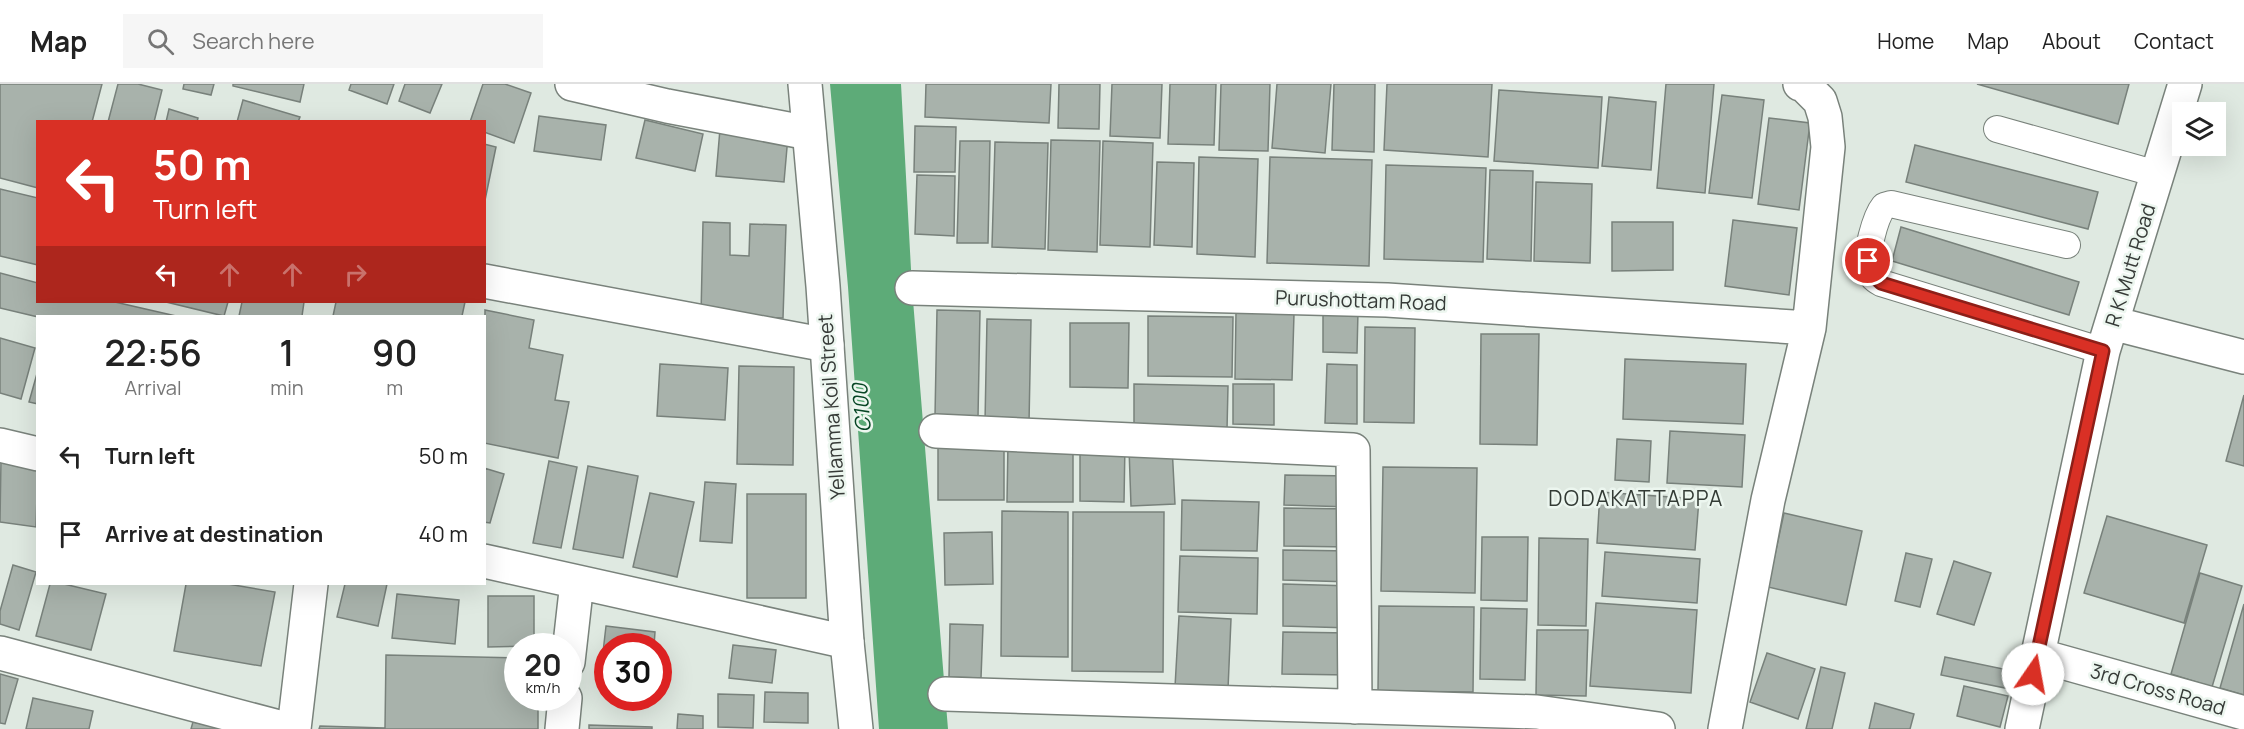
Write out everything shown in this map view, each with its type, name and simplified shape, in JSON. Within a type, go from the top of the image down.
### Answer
[{"type":"street","points":[[572,84],[667,106],[809,133]]},
{"type":"street","name":"Yellamma Koil Street","points":[[805,84],[827,345],[847,642],[856,729]]},
{"type":"street","points":[[1725,729],[1768,500],[1809,328],[1828,147],[1825,117],[1820,101],[1804,85],[1800,84]]},
{"type":"street","name":"R K Mutt Road","points":[[2022,729],[2108,337],[2185,84]]},
{"type":"street","points":[[486,281],[827,345]]},
{"type":"street","name":"Purushottam Road","points":[[912,288],[1387,300],[1809,328]]},
{"type":"street","points":[[2108,337],[2244,357]]},
{"type":"street","points":[[936,431],[1353,450],[1355,707]]},
{"type":"street","points":[[0,445],[36,454]]},
{"type":"street","points":[[486,561],[847,642]]},
{"type":"street","points":[[571,633],[577,582]]},
{"type":"street","points":[[294,729],[311,585]]},
{"type":"street","points":[[0,653],[286,729]]},
{"type":"street","name":"3rd Cross Road","points":[[2037,655],[2244,713]]},
{"type":"street","points":[[945,694],[1355,707],[1658,729]]},
{"type":"street","points":[[562,729],[564,711]]},
{"type":"lane","points":[[1997,129],[2157,174]]},
{"type":"lane","points":[[2067,245],[1891,204],[1884,206],[1877,218],[1868,267],[1871,274],[1881,283],[2108,337]]},
{"type":"water","name":"C100","points":[[830,84],[901,84],[912,288],[948,729],[879,729],[848,287]]},
{"type":"building","points":[[0,84],[102,84],[93,120],[36,120],[36,187],[0,178]]},
{"type":"building","points":[[118,84],[138,84],[162,90],[154,120],[109,120]]},
{"type":"building","points":[[184,84],[214,84],[211,95],[183,89]]},
{"type":"building","points":[[233,84],[304,84],[300,102],[233,86]]},
{"type":"building","points":[[351,84],[394,84],[387,104],[349,90]]},
{"type":"building","points":[[405,84],[442,84],[430,113],[399,101]]},
{"type":"building","points":[[483,84],[505,84],[531,93],[514,143],[486,133],[486,120],[471,120]]},
{"type":"building","points":[[926,84],[1051,84],[1049,123],[925,117]]},
{"type":"building","points":[[1059,84],[1100,84],[1099,129],[1058,128]]},
{"type":"building","points":[[1112,84],[1162,84],[1160,138],[1110,136]]},
{"type":"building","points":[[1170,84],[1216,84],[1214,145],[1168,144]]},
{"type":"building","points":[[1221,84],[1270,84],[1268,151],[1219,150]]},
{"type":"building","points":[[1277,84],[1331,84],[1325,153],[1272,148]]},
{"type":"building","points":[[1334,84],[1375,84],[1374,152],[1332,150]]},
{"type":"building","points":[[1387,84],[1492,84],[1488,157],[1384,150]]},
{"type":"building","points":[[1666,84],[1714,84],[1705,193],[1657,188]]},
{"type":"building","points":[[1977,84],[2129,84],[2118,124]]},
{"type":"building","points":[[1499,90],[1602,97],[1598,168],[1494,161]]},
{"type":"building","points":[[1722,95],[1764,100],[1752,198],[1709,193]]},
{"type":"building","points":[[1609,97],[1656,102],[1651,170],[1602,166]]},
{"type":"building","points":[[243,100],[300,117],[299,120],[238,120]]},
{"type":"building","points":[[169,109],[198,118],[198,120],[166,120]]},
{"type":"building","points":[[539,116],[606,125],[601,160],[534,151]]},
{"type":"building","points":[[1769,118],[1810,123],[1799,210],[1758,204]]},
{"type":"building","points":[[645,120],[703,134],[695,171],[636,158]]},
{"type":"building","points":[[915,126],[956,127],[955,172],[914,172]]},
{"type":"building","points":[[720,129],[788,136],[784,182],[716,176]]},
{"type":"building","points":[[1051,140],[1100,141],[1097,252],[1048,250]]},
{"type":"building","points":[[960,141],[990,141],[988,243],[957,243]]},
{"type":"building","points":[[1103,141],[1153,143],[1150,247],[1100,245]]},
{"type":"building","points":[[995,142],[1048,143],[1045,249],[992,247]]},
{"type":"building","points":[[486,144],[496,147],[486,195]]},
{"type":"building","points":[[1915,145],[2098,192],[2088,229],[1906,182]]},
{"type":"building","points":[[1199,157],[1258,159],[1255,257],[1197,254]]},
{"type":"building","points":[[1270,157],[1372,160],[1369,266],[1267,263]]},
{"type":"building","points":[[1157,162],[1194,163],[1192,247],[1154,245]]},
{"type":"building","points":[[1386,165],[1486,168],[1483,262],[1384,259]]},
{"type":"building","points":[[1490,170],[1533,171],[1531,261],[1487,259]]},
{"type":"building","points":[[917,175],[955,176],[954,236],[915,234]]},
{"type":"building","points":[[1536,182],[1592,184],[1590,263],[1534,261]]},
{"type":"building","points":[[0,189],[36,198],[36,265],[0,256]]},
{"type":"building","points":[[1733,220],[1797,228],[1789,295],[1725,286]]},
{"type":"building","points":[[703,222],[730,223],[730,255],[749,256],[750,224],[786,225],[783,318],[701,315]]},
{"type":"building","points":[[1612,222],[1673,222],[1673,270],[1612,271]]},
{"type":"building","points":[[1901,227],[2079,282],[2069,315],[1892,261]]},
{"type":"building","points":[[0,273],[36,282],[36,303],[119,303],[172,315],[36,317],[0,308]]},
{"type":"building","points":[[170,303],[228,303],[224,315]]},
{"type":"building","points":[[242,303],[304,303],[302,315],[239,315]]},
{"type":"building","points":[[336,303],[465,303],[462,315],[333,315]]},
{"type":"building","points":[[485,310],[534,320],[529,348],[563,355],[555,400],[569,402],[558,458],[486,443]]},
{"type":"building","points":[[937,310],[980,311],[978,417],[935,416]]},
{"type":"building","points":[[1323,311],[1358,311],[1357,353],[1323,352]]},
{"type":"building","points":[[1236,312],[1294,314],[1292,380],[1235,379]]},
{"type":"building","points":[[1148,316],[1233,317],[1232,377],[1148,376]]},
{"type":"building","points":[[987,319],[1031,320],[1029,423],[985,422]]},
{"type":"building","points":[[1070,323],[1129,323],[1128,388],[1070,387]]},
{"type":"building","points":[[1365,327],[1415,328],[1414,423],[1364,422]]},
{"type":"building","points":[[1481,334],[1539,334],[1537,445],[1480,444]]},
{"type":"building","points":[[0,338],[35,348],[21,399],[0,393]]},
{"type":"building","points":[[1625,359],[1746,364],[1743,424],[1623,419]]},
{"type":"building","points":[[660,364],[728,368],[725,420],[657,416]]},
{"type":"building","points":[[1327,364],[1357,365],[1357,424],[1325,423]]},
{"type":"building","points":[[739,366],[794,367],[793,465],[737,464]]},
{"type":"building","points":[[36,377],[36,404],[29,402]]},
{"type":"building","points":[[1134,384],[1228,386],[1227,430],[1134,428]]},
{"type":"building","points":[[1233,384],[1274,384],[1274,425],[1233,424]]},
{"type":"building","points":[[2244,395],[2244,466],[2226,461]]},
{"type":"building","points":[[1670,431],[1745,435],[1742,487],[1667,483]]},
{"type":"building","points":[[1617,439],[1651,441],[1649,482],[1615,480]]},
{"type":"building","points":[[938,440],[1004,440],[1004,500],[938,500]]},
{"type":"building","points":[[1008,442],[1073,443],[1073,502],[1007,502]]},
{"type":"building","points":[[1080,443],[1125,443],[1124,502],[1080,501]]},
{"type":"building","points":[[1172,446],[1175,504],[1131,506],[1129,448]]},
{"type":"building","points":[[1,459],[36,464],[36,527],[0,522]]},
{"type":"building","points":[[549,461],[577,467],[561,548],[533,543]]},
{"type":"building","points":[[588,466],[638,476],[623,558],[573,549]]},
{"type":"building","points":[[1383,467],[1477,468],[1475,593],[1381,591]]},
{"type":"building","points":[[486,469],[504,474],[490,523],[486,522]]},
{"type":"building","points":[[1285,475],[1351,476],[1351,507],[1284,505]]},
{"type":"building","points":[[705,482],[736,484],[732,543],[700,541]]},
{"type":"building","points":[[1600,492],[1699,499],[1695,550],[1597,543]]},
{"type":"building","points":[[650,493],[694,502],[677,577],[633,567]]},
{"type":"building","points":[[747,494],[806,494],[806,598],[747,598]]},
{"type":"building","points":[[1182,500],[1259,502],[1257,551],[1181,550]]},
{"type":"building","points":[[1284,508],[1350,509],[1350,547],[1284,546]]},
{"type":"building","points":[[1002,511],[1068,512],[1068,657],[1001,656]]},
{"type":"building","points":[[1073,512],[1164,512],[1163,672],[1072,671]]},
{"type":"building","points":[[1784,513],[1862,531],[1846,605],[1768,587]]},
{"type":"building","points":[[2107,516],[2207,545],[2184,623],[2084,593]]},
{"type":"building","points":[[992,532],[993,584],[945,585],[944,533]]},
{"type":"building","points":[[1482,537],[1528,537],[1527,601],[1481,600]]},
{"type":"building","points":[[1539,538],[1588,539],[1586,626],[1538,625]]},
{"type":"building","points":[[1283,550],[1352,551],[1352,582],[1283,580]]},
{"type":"building","points":[[1605,552],[1700,559],[1697,603],[1602,596]]},
{"type":"building","points":[[1906,553],[1932,559],[1920,607],[1895,601]]},
{"type":"building","points":[[1180,556],[1258,558],[1257,614],[1178,612]]},
{"type":"building","points":[[1954,561],[1991,573],[1974,625],[1937,614]]},
{"type":"building","points":[[13,565],[36,572],[19,630],[0,624],[0,611]]},
{"type":"building","points":[[2200,573],[2242,586],[2212,687],[2171,674]]},
{"type":"building","points":[[1283,584],[1352,586],[1351,628],[1283,626]]},
{"type":"building","points":[[50,585],[68,585],[106,594],[91,650],[36,636]]},
{"type":"building","points":[[186,585],[234,585],[275,592],[261,666],[174,651]]},
{"type":"building","points":[[345,585],[387,585],[378,626],[337,617]]},
{"type":"building","points":[[397,594],[459,600],[455,644],[392,638]]},
{"type":"building","points":[[488,596],[534,596],[534,633],[504,633],[504,647],[488,647]]},
{"type":"building","points":[[1596,603],[1697,610],[1691,693],[1590,686]]},
{"type":"building","points":[[2244,604],[2244,695],[2220,688]]},
{"type":"building","points":[[1379,606],[1474,607],[1473,692],[1378,691]]},
{"type":"building","points":[[1481,608],[1527,609],[1525,680],[1480,679]]},
{"type":"building","points":[[1179,616],[1231,619],[1228,689],[1175,687]]},
{"type":"building","points":[[950,624],[983,625],[981,678],[949,677]]},
{"type":"building","points":[[606,626],[655,632],[655,633],[605,633]]},
{"type":"building","points":[[1537,630],[1588,630],[1586,696],[1536,695]]},
{"type":"building","points":[[1283,632],[1350,633],[1350,675],[1282,674]]},
{"type":"building","points":[[733,645],[776,650],[772,683],[729,678]]},
{"type":"building","points":[[1767,653],[1815,669],[1798,719],[1750,702]]},
{"type":"building","points":[[386,655],[504,658],[504,711],[538,711],[538,729],[319,729],[320,726],[385,728]]},
{"type":"building","points":[[1945,657],[2013,671],[2010,689],[1941,675]]},
{"type":"building","points":[[1821,667],[1845,673],[1832,729],[1806,729]]},
{"type":"building","points":[[0,674],[18,679],[5,724],[0,723]]},
{"type":"building","points":[[1964,686],[2008,696],[2000,727],[1957,716]]},
{"type":"building","points":[[765,692],[808,693],[808,723],[764,722]]},
{"type":"building","points":[[718,694],[754,695],[753,728],[718,727]]},
{"type":"building","points":[[33,698],[93,711],[89,729],[26,729]]},
{"type":"building","points":[[1875,703],[1914,714],[1910,729],[1869,729]]},
{"type":"building","points":[[678,714],[703,716],[703,729],[677,729]]},
{"type":"building","points":[[193,722],[225,729],[191,729]]},
{"type":"building","points":[[589,725],[652,727],[652,729],[589,729]]},
{"type":"district","name":"DODAKATTAPPA","points":[[1636,498]]},
{"type":"route","points":[[1868,261],[1871,274],[1881,283],[2103,351],[2033,674]]}]
